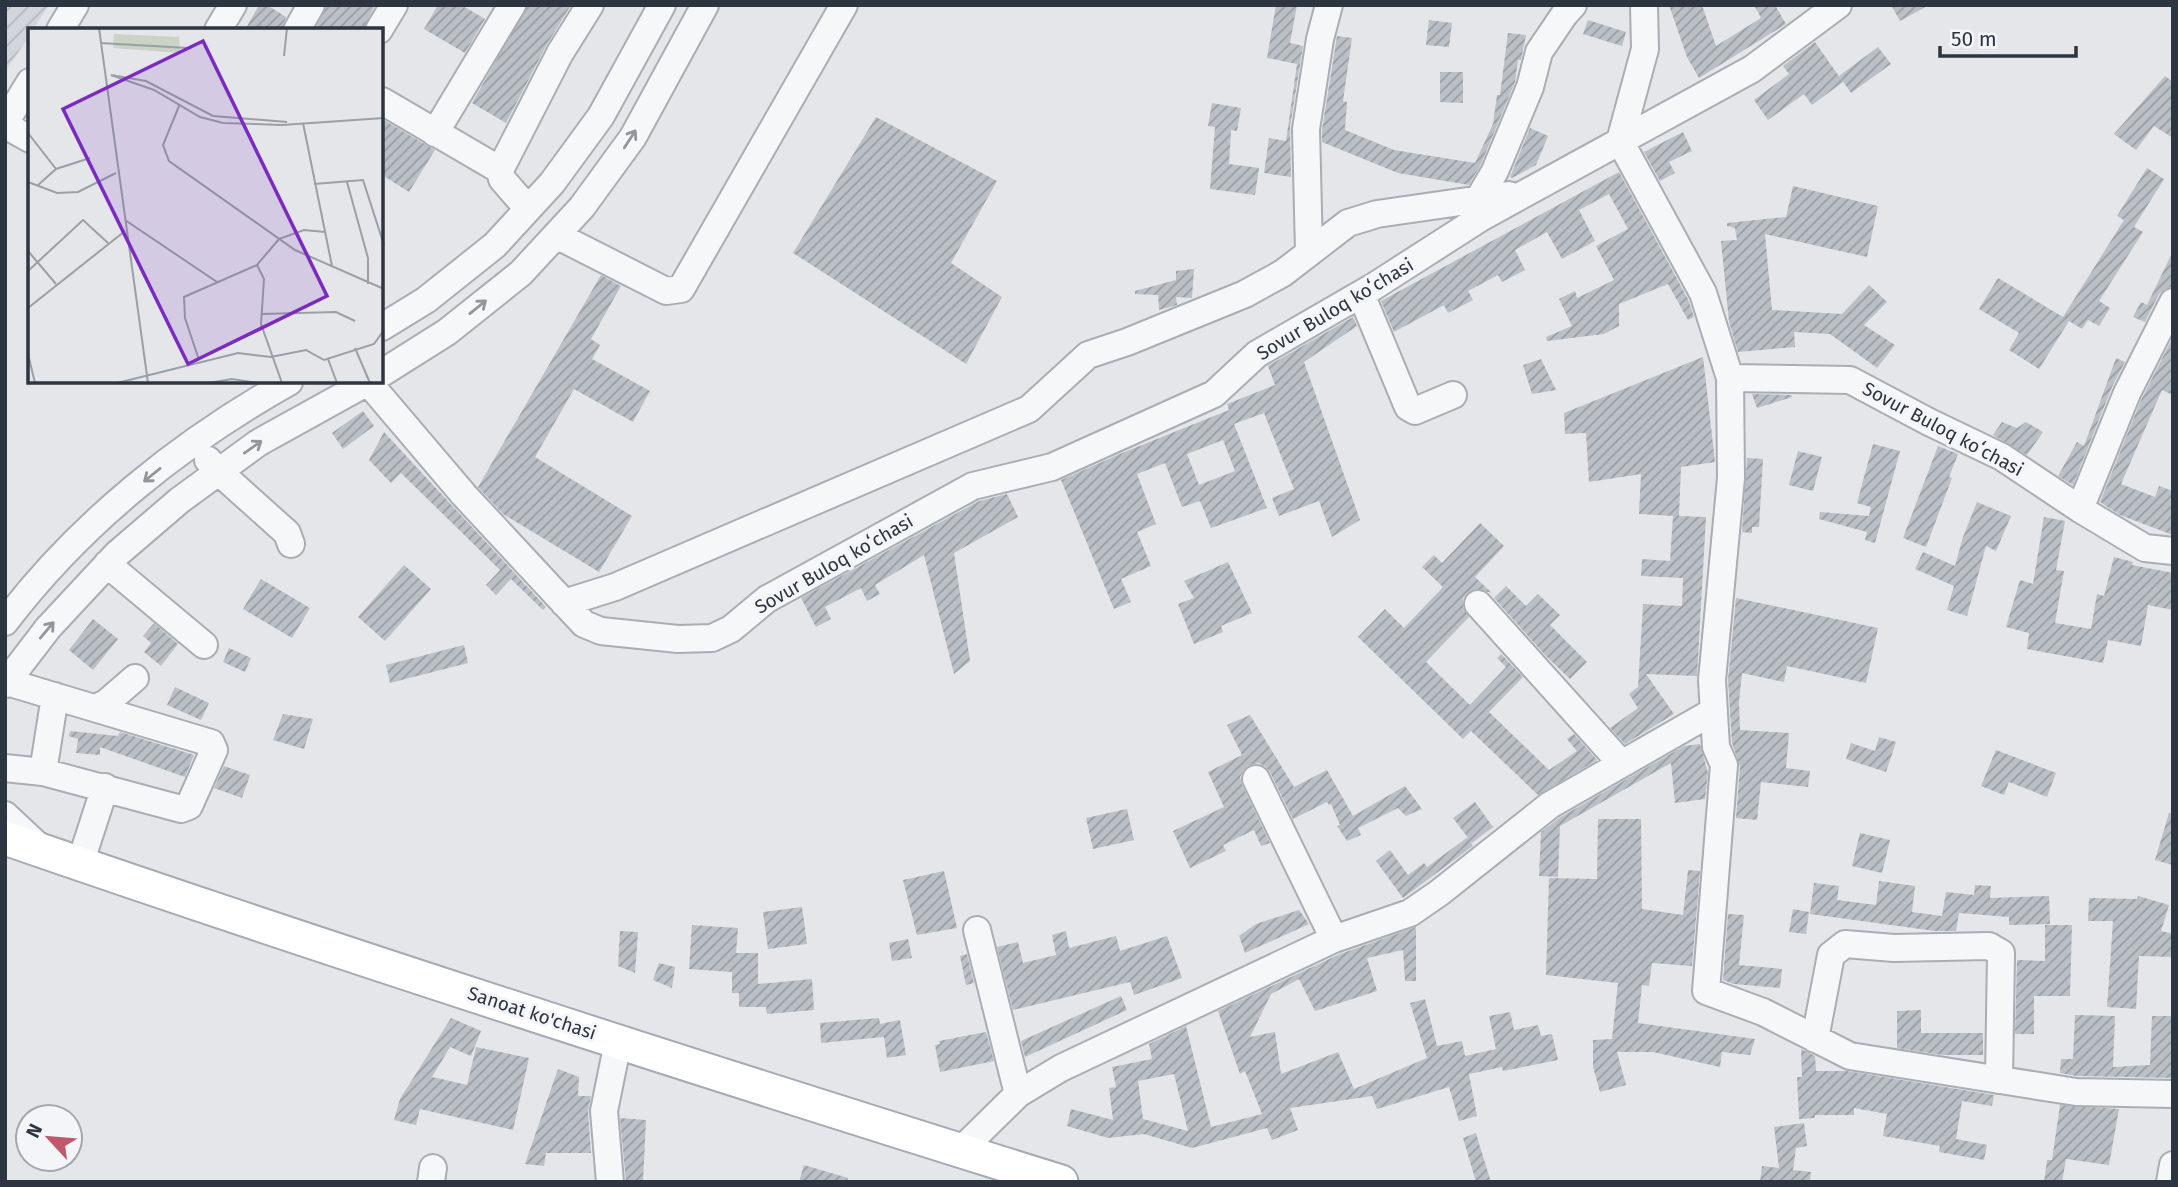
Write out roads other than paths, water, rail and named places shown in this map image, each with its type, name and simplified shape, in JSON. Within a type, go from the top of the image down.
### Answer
[{"type":"main road","name":"Sanoat ko'chasi","points":[[5,838],[618,1042],[1054,1181]]},
{"type":"street","points":[[61,28],[75,5]]},
{"type":"street","points":[[219,28],[233,5]]},
{"type":"street","points":[[298,28],[311,5]]},
{"type":"street","points":[[380,28],[394,5]]},
{"type":"street","points":[[435,133],[512,5]]},
{"type":"street","points":[[528,209],[502,179],[500,170],[560,53],[590,5]]},
{"type":"street","points":[[383,326],[426,300],[495,246],[552,183],[601,116],[662,5]]},
{"type":"street","points":[[383,372],[447,332],[521,273],[582,207],[633,136],[705,5]]},
{"type":"street","points":[[556,235],[666,291],[681,289],[844,5]]},
{"type":"street","points":[[1309,252],[1306,129],[1320,39],[1329,5]]},
{"type":"street","points":[[1478,200],[1495,172],[1530,87],[1539,52],[1573,5]]},
{"type":"street","points":[[1644,5],[1645,49],[1620,141],[1703,293],[1730,378],[1731,478],[1712,680],[1716,747],[1724,765],[1706,991],[1763,1012],[1850,1056],[2076,1092],[2173,1094]]},
{"type":"street","name":"Sovur Buloq koʻchasi","points":[[369,383],[464,495],[584,624],[601,631],[678,639],[712,638],[731,629],[767,599],[973,486],[1052,467],[1214,394],[1258,354],[1362,294],[1525,193],[1752,69],[1838,5]]},
{"type":"street","points":[[28,85],[5,124],[28,138]]},
{"type":"street","points":[[383,102],[500,170]]},
{"type":"street","points":[[564,603],[615,587],[1029,409],[1088,355],[1245,294],[1283,273],[1348,223],[1377,214],[1525,193]]},
{"type":"street","points":[[1362,294],[1408,407],[1415,411],[1453,395]]},
{"type":"street","points":[[426,300],[447,332]]},
{"type":"street","points":[[2080,509],[2127,393],[2173,302]]},
{"type":"street","name":"Sovur Buloq koʻchasi","points":[[1730,378],[1850,380],[2002,457],[2145,548],[2173,551]]},
{"type":"street","points":[[5,622],[18,604],[90,526],[157,470],[238,410],[287,383]]},
{"type":"street","points":[[5,768],[43,772],[181,809],[189,806],[214,750],[211,743],[6,683],[48,628],[107,564],[180,500],[258,443],[366,383]]},
{"type":"street","points":[[194,443],[219,472],[288,533],[292,544]]},
{"type":"street","points":[[107,564],[204,646]]},
{"type":"street","points":[[1478,604],[1621,763]]},
{"type":"street","points":[[96,708],[106,703],[135,678]]},
{"type":"street","points":[[43,772],[55,696]]},
{"type":"street","points":[[959,1152],[1018,1094],[1061,1068],[1334,939],[1410,914],[1550,805],[1714,711]]},
{"type":"street","points":[[1256,779],[1334,939]]},
{"type":"street","points":[[80,864],[105,787]]},
{"type":"street","points":[[5,816],[43,851]]},
{"type":"street","points":[[977,930],[1018,1094]]},
{"type":"street","points":[[1815,1039],[1831,955],[1845,944],[1894,948],[1989,946],[2001,953],[1999,1080]]},
{"type":"street","points":[[610,1182],[604,1111],[618,1042]]},
{"type":"street","points":[[2170,1182],[2173,1165]]}]
